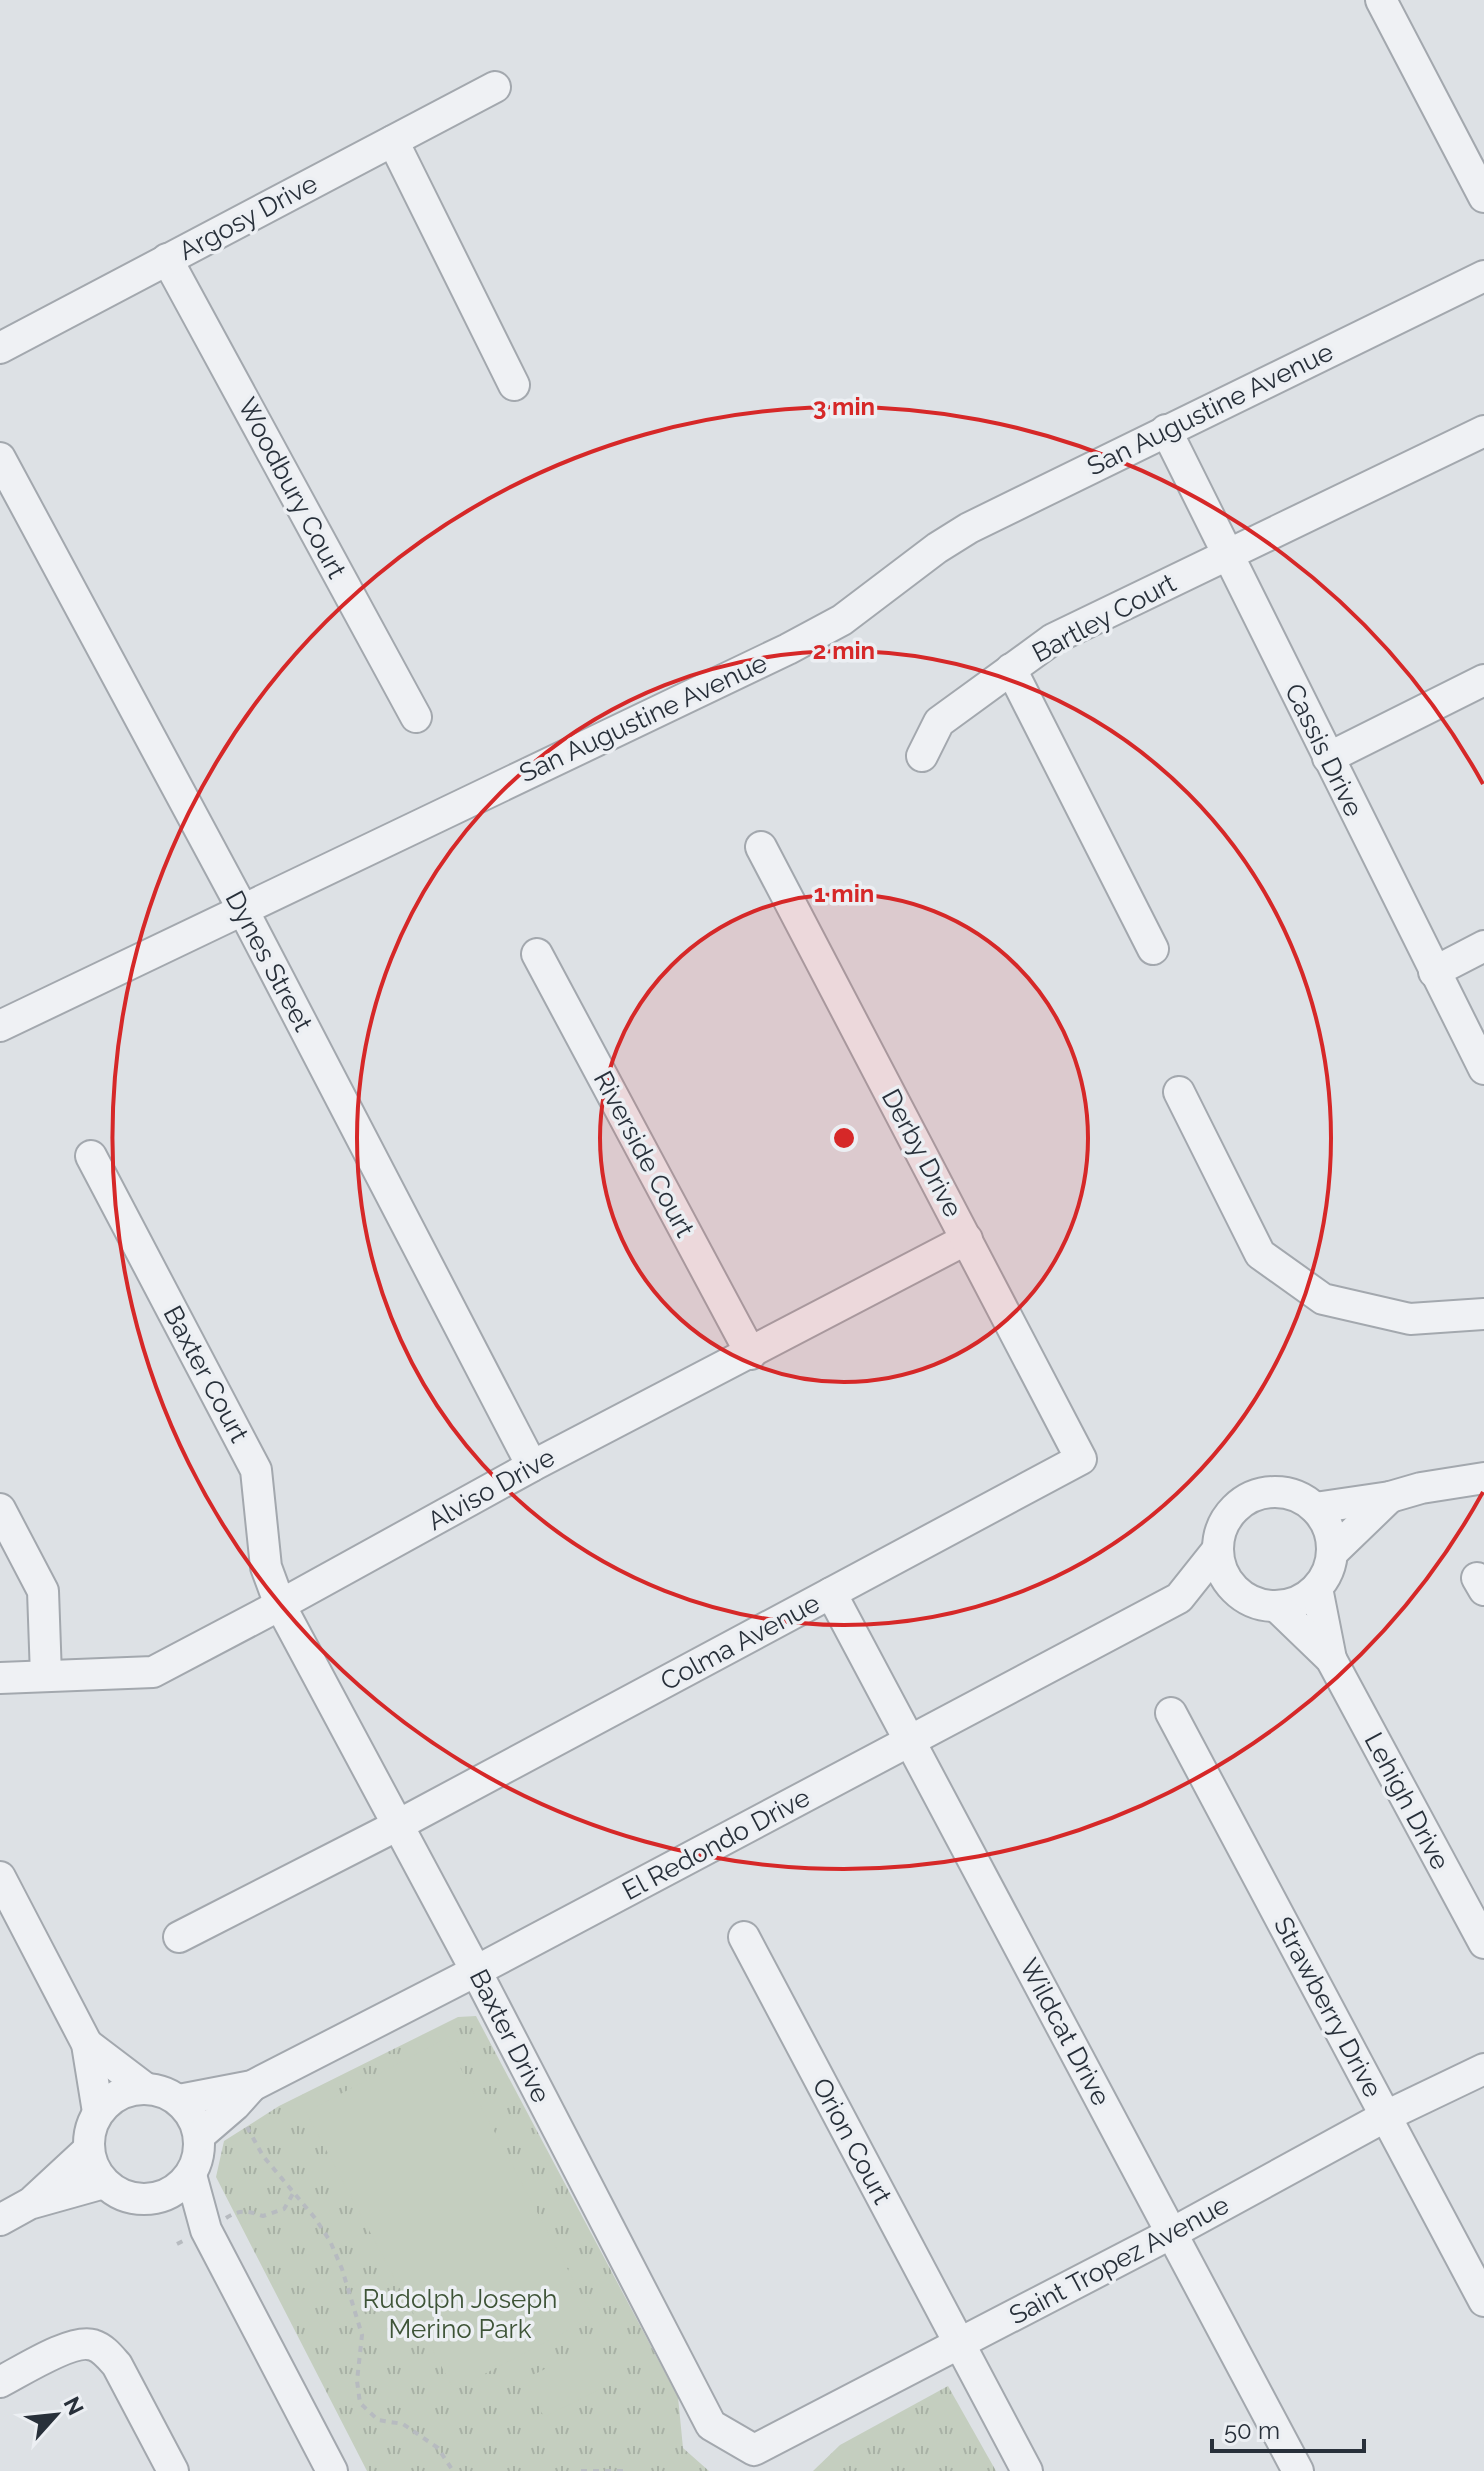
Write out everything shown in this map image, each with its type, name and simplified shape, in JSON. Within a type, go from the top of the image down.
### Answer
[{"type":"street","points":[[1381,0],[1484,197]]},
{"type":"street","name":"Argosy Drive","points":[[0,348],[495,87]]},
{"type":"street","points":[[393,141],[514,385]]},
{"type":"street","name":"Woodbury Court","points":[[167,259],[416,717]]},
{"type":"street","name":"San Augustine Avenue","points":[[0,1026],[788,649],[842,620],[937,548],[969,528],[1484,276]]},
{"type":"street","name":"Cassis Drive","points":[[1166,430],[1484,1069]]},
{"type":"street","name":"Bartley Court","points":[[922,756],[939,722],[1053,639],[1484,431]]},
{"type":"street","name":"Dynes Street","points":[[0,458],[242,908],[532,1466]]},
{"type":"street","points":[[1011,669],[1153,949]]},
{"type":"street","points":[[1328,758],[1484,680]]},
{"type":"street","name":"Derby Drive","points":[[761,847],[1081,1459]]},
{"type":"street","points":[[1434,972],[1484,946]]},
{"type":"street","name":"Riverside Court","points":[[537,954],[751,1354]]},
{"type":"street","points":[[1179,1092],[1260,1254],[1323,1299],[1410,1319],[1484,1314]]},
{"type":"street","name":"Baxter Court","points":[[91,1156],[256,1470],[266,1567],[280,1605]]},
{"type":"street","name":"Alviso Drive","points":[[0,1678],[153,1672],[532,1466],[967,1239]]},
{"type":"street","name":"Colma Avenue","points":[[179,1937],[398,1825],[1081,1459]]},
{"type":"street","points":[[1315,1508],[1484,1478]]},
{"type":"street","points":[[1281,1492],[1299,1497],[1315,1508],[1331,1536],[1332,1553],[1328,1572],[1317,1588],[1292,1604],[1276,1606],[1249,1600],[1237,1592],[1227,1579],[1218,1549],[1226,1522],[1244,1501],[1262,1494],[1281,1492]]},
{"type":"street","points":[[1332,1553],[1390,1497]]},
{"type":"street","points":[[0,1509],[43,1591],[46,1676]]},
{"type":"street","name":"El Redondo Drive","points":[[1179,1598],[1218,1549]]},
{"type":"street","name":"Lehigh Drive","points":[[1317,1588],[1331,1659],[1484,1943]]},
{"type":"street","name":"El Redondo Drive","points":[[199,2136],[244,2096],[1179,1598],[1237,1592]]},
{"type":"street","name":"Wildcat Drive","points":[[831,1593],[1298,2471]]},
{"type":"street","name":"Baxter Drive","points":[[280,1605],[476,1971],[711,2425],[754,2450]]},
{"type":"street","name":"Lehigh Drive","points":[[1276,1606],[1331,1659]]},
{"type":"street","name":"Strawberry Drive","points":[[1171,1713],[1484,2301]]},
{"type":"street","points":[[0,1877],[87,2044],[98,2112]]},
{"type":"street","name":"Orion Court","points":[[744,1937],[1027,2471]]},
{"type":"street","points":[[87,2044],[145,2088]]},
{"type":"street","name":"Saint Tropez Avenue","points":[[754,2450],[1172,2233],[1386,2116],[1484,2069]]},
{"type":"street","points":[[151,2200],[169,2194],[191,2175],[198,2157],[199,2136],[196,2125],[179,2100],[162,2091],[145,2088],[126,2091],[98,2112],[90,2130],[88,2150],[91,2161],[104,2183],[115,2191],[151,2200],[206,2230]]},
{"type":"street","name":"El Redondo Drive","points":[[179,2100],[244,2096]]},
{"type":"street","points":[[29,2204],[88,2150]]},
{"type":"street","points":[[191,2175],[206,2230],[332,2471]]},
{"type":"street","points":[[0,2220],[29,2204],[104,2183]]},
{"type":"street","points":[[0,2382],[69,2347],[85,2343],[95,2345],[117,2365],[173,2471]]},
{"type":"path","points":[[244,2096],[263,2156],[330,2241],[342,2269],[362,2335],[357,2381],[360,2403],[378,2420],[403,2424],[438,2448],[453,2471]]},
{"type":"path","points":[[177,2244],[236,2211],[263,2216],[284,2209],[294,2192]]},
{"type":"path","points":[[581,2471],[628,2471]]},
{"type":"green space","name":"Rudolph Joseph Merino Park","points":[[476,2016],[678,2397],[683,2448],[709,2471],[367,2471],[216,2177],[224,2141],[279,2106],[458,2017]]},
{"type":"green space","points":[[445,2039],[593,2317],[454,2390],[306,2112]]},
{"type":"green space","points":[[595,2344],[615,2382],[544,2417],[525,2379]]},
{"type":"green space","points":[[948,2386],[996,2471],[813,2471],[840,2445]]}]
